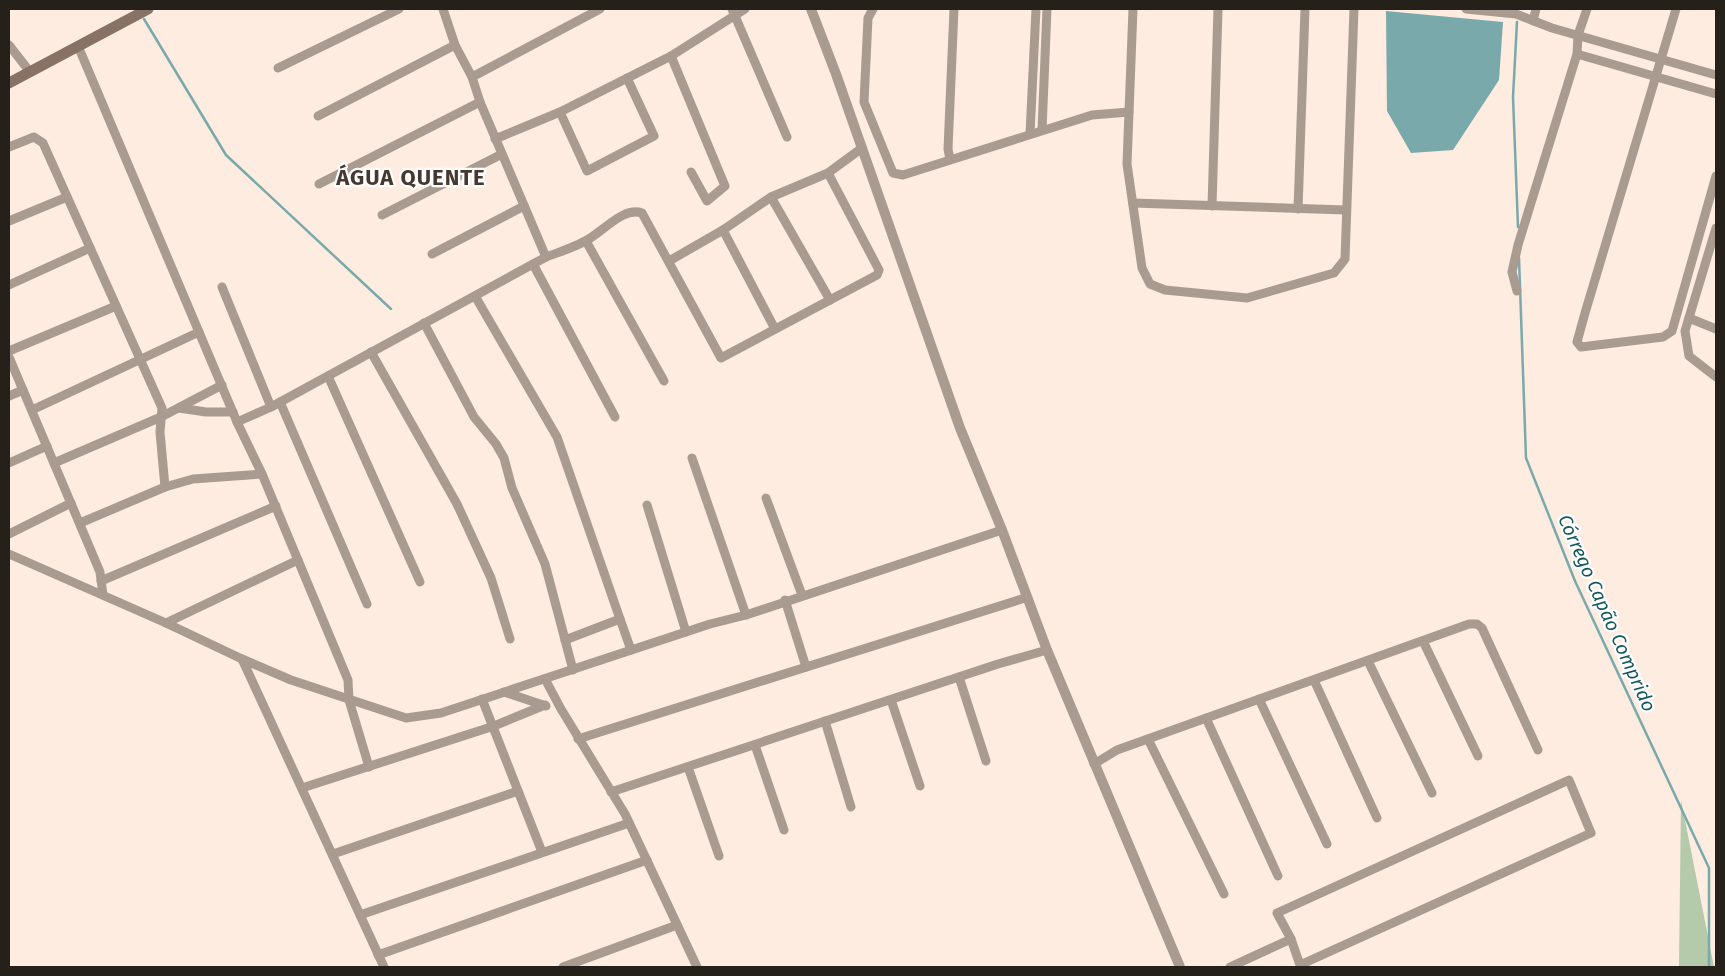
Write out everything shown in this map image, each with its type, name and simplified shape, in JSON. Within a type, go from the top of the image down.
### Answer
[{"type":"main road","points":[[9,83],[148,9]]},
{"type":"street","points":[[278,68],[399,9]]},
{"type":"street","points":[[472,77],[600,9]]},
{"type":"street","points":[[495,139],[560,112],[671,56],[733,11],[744,9]]},
{"type":"street","points":[[811,9],[960,428],[1002,530],[1047,650],[1180,967]]},
{"type":"street","points":[[873,9],[868,18],[864,102],[892,173],[903,175],[1092,115],[1129,112]]},
{"type":"street","points":[[950,160],[948,149],[954,9]]},
{"type":"street","points":[[1030,134],[1036,9]]},
{"type":"street","points":[[1042,130],[1047,9]]},
{"type":"street","points":[[1133,9],[1127,164],[1142,268],[1150,284],[1165,290],[1247,298],[1334,273],[1340,269],[1345,260],[1354,9]]},
{"type":"street","points":[[1212,206],[1218,9]]},
{"type":"street","points":[[1298,209],[1305,9]]},
{"type":"street","points":[[1466,9],[1510,13],[1716,75]]},
{"type":"street","points":[[1533,21],[1536,9]]},
{"type":"street","points":[[1517,291],[1512,272],[1518,245],[1577,54],[1578,35],[1587,9]]},
{"type":"street","points":[[1676,9],[1577,342],[1580,347],[1662,337],[1672,331],[1716,176]]},
{"type":"street","points":[[446,10],[455,45],[472,77],[495,139],[546,257]]},
{"type":"street","points":[[733,11],[787,137]]},
{"type":"street","points":[[9,45],[30,72]]},
{"type":"street","points":[[318,116],[455,45]]},
{"type":"street","points":[[78,46],[237,422],[276,506],[348,680],[349,700],[370,766]]},
{"type":"street","points":[[1577,54],[1656,75],[1716,94]]},
{"type":"street","points":[[671,56],[725,186],[707,201],[691,172]]},
{"type":"street","points":[[560,112],[587,171],[654,136],[627,78]]},
{"type":"street","points":[[319,184],[480,102]]},
{"type":"street","points":[[9,147],[34,137],[43,143],[162,408],[160,432],[165,486]]},
{"type":"street","points":[[669,260],[724,230],[772,197],[828,173],[862,148]]},
{"type":"street","points":[[382,215],[502,154]]},
{"type":"street","points":[[237,422],[271,407],[546,257],[586,241],[625,214],[637,211],[642,213],[669,260],[721,358],[877,275],[879,270],[828,173]]},
{"type":"street","points":[[9,221],[67,197]]},
{"type":"street","points":[[772,197],[830,300]]},
{"type":"street","points":[[1133,203],[1346,210]]},
{"type":"street","points":[[432,254],[524,206]]},
{"type":"street","points":[[1716,228],[1685,332],[1689,356],[1716,377]]},
{"type":"street","points":[[724,230],[775,329]]},
{"type":"street","points":[[586,241],[664,381]]},
{"type":"street","points":[[9,285],[90,248]]},
{"type":"street","points":[[533,264],[615,417]]},
{"type":"street","points":[[222,287],[271,407]]},
{"type":"street","points":[[476,296],[557,437],[631,650]]},
{"type":"street","points":[[9,351],[116,306]]},
{"type":"street","points":[[1689,318],[1716,329]]},
{"type":"street","points":[[424,324],[474,417],[496,444],[504,458],[512,488],[544,564],[573,670]]},
{"type":"street","points":[[32,410],[199,332]]},
{"type":"street","points":[[371,352],[457,504],[491,578],[510,639]]},
{"type":"street","points":[[9,357],[100,572],[103,594]]},
{"type":"street","points":[[328,376],[420,582]]},
{"type":"street","points":[[54,463],[161,418],[222,385]]},
{"type":"street","points":[[9,396],[23,390]]},
{"type":"street","points":[[280,402],[367,604]]},
{"type":"street","points":[[178,408],[206,412],[233,412]]},
{"type":"street","points":[[9,462],[47,446]]},
{"type":"street","points":[[692,458],[746,615]]},
{"type":"street","points":[[80,523],[165,486],[193,479],[262,474]]},
{"type":"street","points":[[766,498],[802,595]]},
{"type":"street","points":[[9,534],[71,503]]},
{"type":"street","points":[[646,505],[686,632]]},
{"type":"street","points":[[101,581],[276,506]]},
{"type":"street","points":[[9,554],[103,594],[291,680],[406,718],[441,713],[1002,530]]},
{"type":"street","points":[[166,623],[298,560]]},
{"type":"street","points":[[578,738],[1026,598]]},
{"type":"street","points":[[786,600],[806,667]]},
{"type":"street","points":[[565,640],[620,619]]},
{"type":"street","points":[[1094,764],[1117,750],[1469,624],[1476,624],[1482,628],[1538,750]]},
{"type":"street","points":[[1423,641],[1478,756]]},
{"type":"street","points":[[611,792],[959,677],[1047,650]]},
{"type":"street","points":[[242,659],[384,967]]},
{"type":"street","points":[[1368,661],[1432,793]]},
{"type":"street","points":[[959,677],[986,761]]},
{"type":"street","points":[[545,679],[629,823],[697,967]]},
{"type":"street","points":[[1314,680],[1377,818]]},
{"type":"street","points":[[504,692],[561,709]]},
{"type":"street","points":[[482,699],[542,852]]},
{"type":"street","points":[[891,700],[920,786]]},
{"type":"street","points":[[1259,700],[1327,844]]},
{"type":"street","points":[[302,788],[494,726],[545,705]]},
{"type":"street","points":[[1206,718],[1278,876]]},
{"type":"street","points":[[825,721],[851,806]]},
{"type":"street","points":[[1148,739],[1224,894]]},
{"type":"street","points":[[755,744],[784,830]]},
{"type":"street","points":[[688,766],[719,856]]},
{"type":"street","points":[[1569,780],[1592,833],[1300,966],[1291,939],[1277,913],[1569,780]]},
{"type":"street","points":[[333,854],[518,791]]},
{"type":"street","points":[[360,915],[629,823]]},
{"type":"street","points":[[378,955],[647,860]]},
{"type":"street","points":[[563,967],[677,925]]},
{"type":"street","points":[[1230,967],[1291,939]]},
{"type":"green space","points":[[1681,800],[1714,967],[1679,967]]},
{"type":"water","points":[[1386,11],[1503,22],[1499,80],[1453,150],[1411,153],[1387,111]]},
{"type":"waterway","points":[[144,19],[226,155],[391,309]]},
{"type":"waterway","name":"Córrego Capão Comprido","points":[[1517,22],[1513,97],[1518,227]]},
{"type":"waterway","name":"Córrego Capão Comprido","points":[[1519,258],[1526,458],[1575,581],[1709,868],[1709,967]]},
{"type":"district","name":"ÁGUA QUENTE","points":[[411,177]]}]
